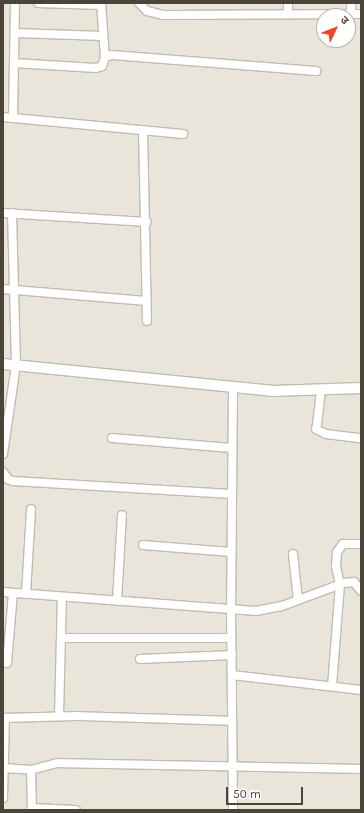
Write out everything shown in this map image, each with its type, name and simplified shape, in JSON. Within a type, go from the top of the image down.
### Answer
[{"type":"street","points":[[13,118],[15,3]]},
{"type":"street","points":[[14,63],[96,68],[102,66],[105,57],[101,4],[38,3]]},
{"type":"street","points":[[139,3],[147,11],[163,15],[316,13]]},
{"type":"street","points":[[288,3],[288,13]]},
{"type":"street","points":[[14,33],[104,36]]},
{"type":"street","points":[[105,57],[112,55],[316,70]]},
{"type":"street","points":[[3,117],[183,134]]},
{"type":"street","points":[[143,130],[147,222],[147,321]]},
{"type":"street","points":[[3,213],[147,222]]},
{"type":"street","points":[[3,454],[4,438],[16,365],[12,213]]},
{"type":"street","points":[[3,289],[147,301]]},
{"type":"street","points":[[3,364],[233,388],[320,391],[361,388]]},
{"type":"street","points":[[233,388],[231,552],[233,810]]},
{"type":"street","points":[[320,391],[316,429],[326,434],[361,438]]},
{"type":"street","points":[[112,438],[232,448]]},
{"type":"street","points":[[3,472],[8,479],[13,481],[232,494]]},
{"type":"street","points":[[26,594],[31,509]]},
{"type":"street","points":[[118,601],[122,515]]},
{"type":"street","points":[[332,686],[340,584],[336,566],[339,546],[348,543],[361,544]]},
{"type":"street","points":[[144,546],[231,552]]},
{"type":"street","points":[[293,554],[298,600]]},
{"type":"street","points":[[3,592],[231,610],[265,610],[298,600],[340,584],[354,582],[361,591]]},
{"type":"street","points":[[7,663],[13,593]]},
{"type":"street","points":[[59,716],[62,597]]},
{"type":"street","points":[[61,638],[231,638]]},
{"type":"street","points":[[140,659],[232,655]]},
{"type":"street","points":[[232,675],[361,690]]},
{"type":"street","points":[[3,798],[4,718],[59,716],[232,721]]},
{"type":"street","points":[[4,768],[31,770],[58,763],[233,768],[361,769]]},
{"type":"street","points":[[31,770],[32,809],[76,810]]},
{"type":"shaded area","points":[[3,3],[361,3],[361,810],[3,810]]}]
